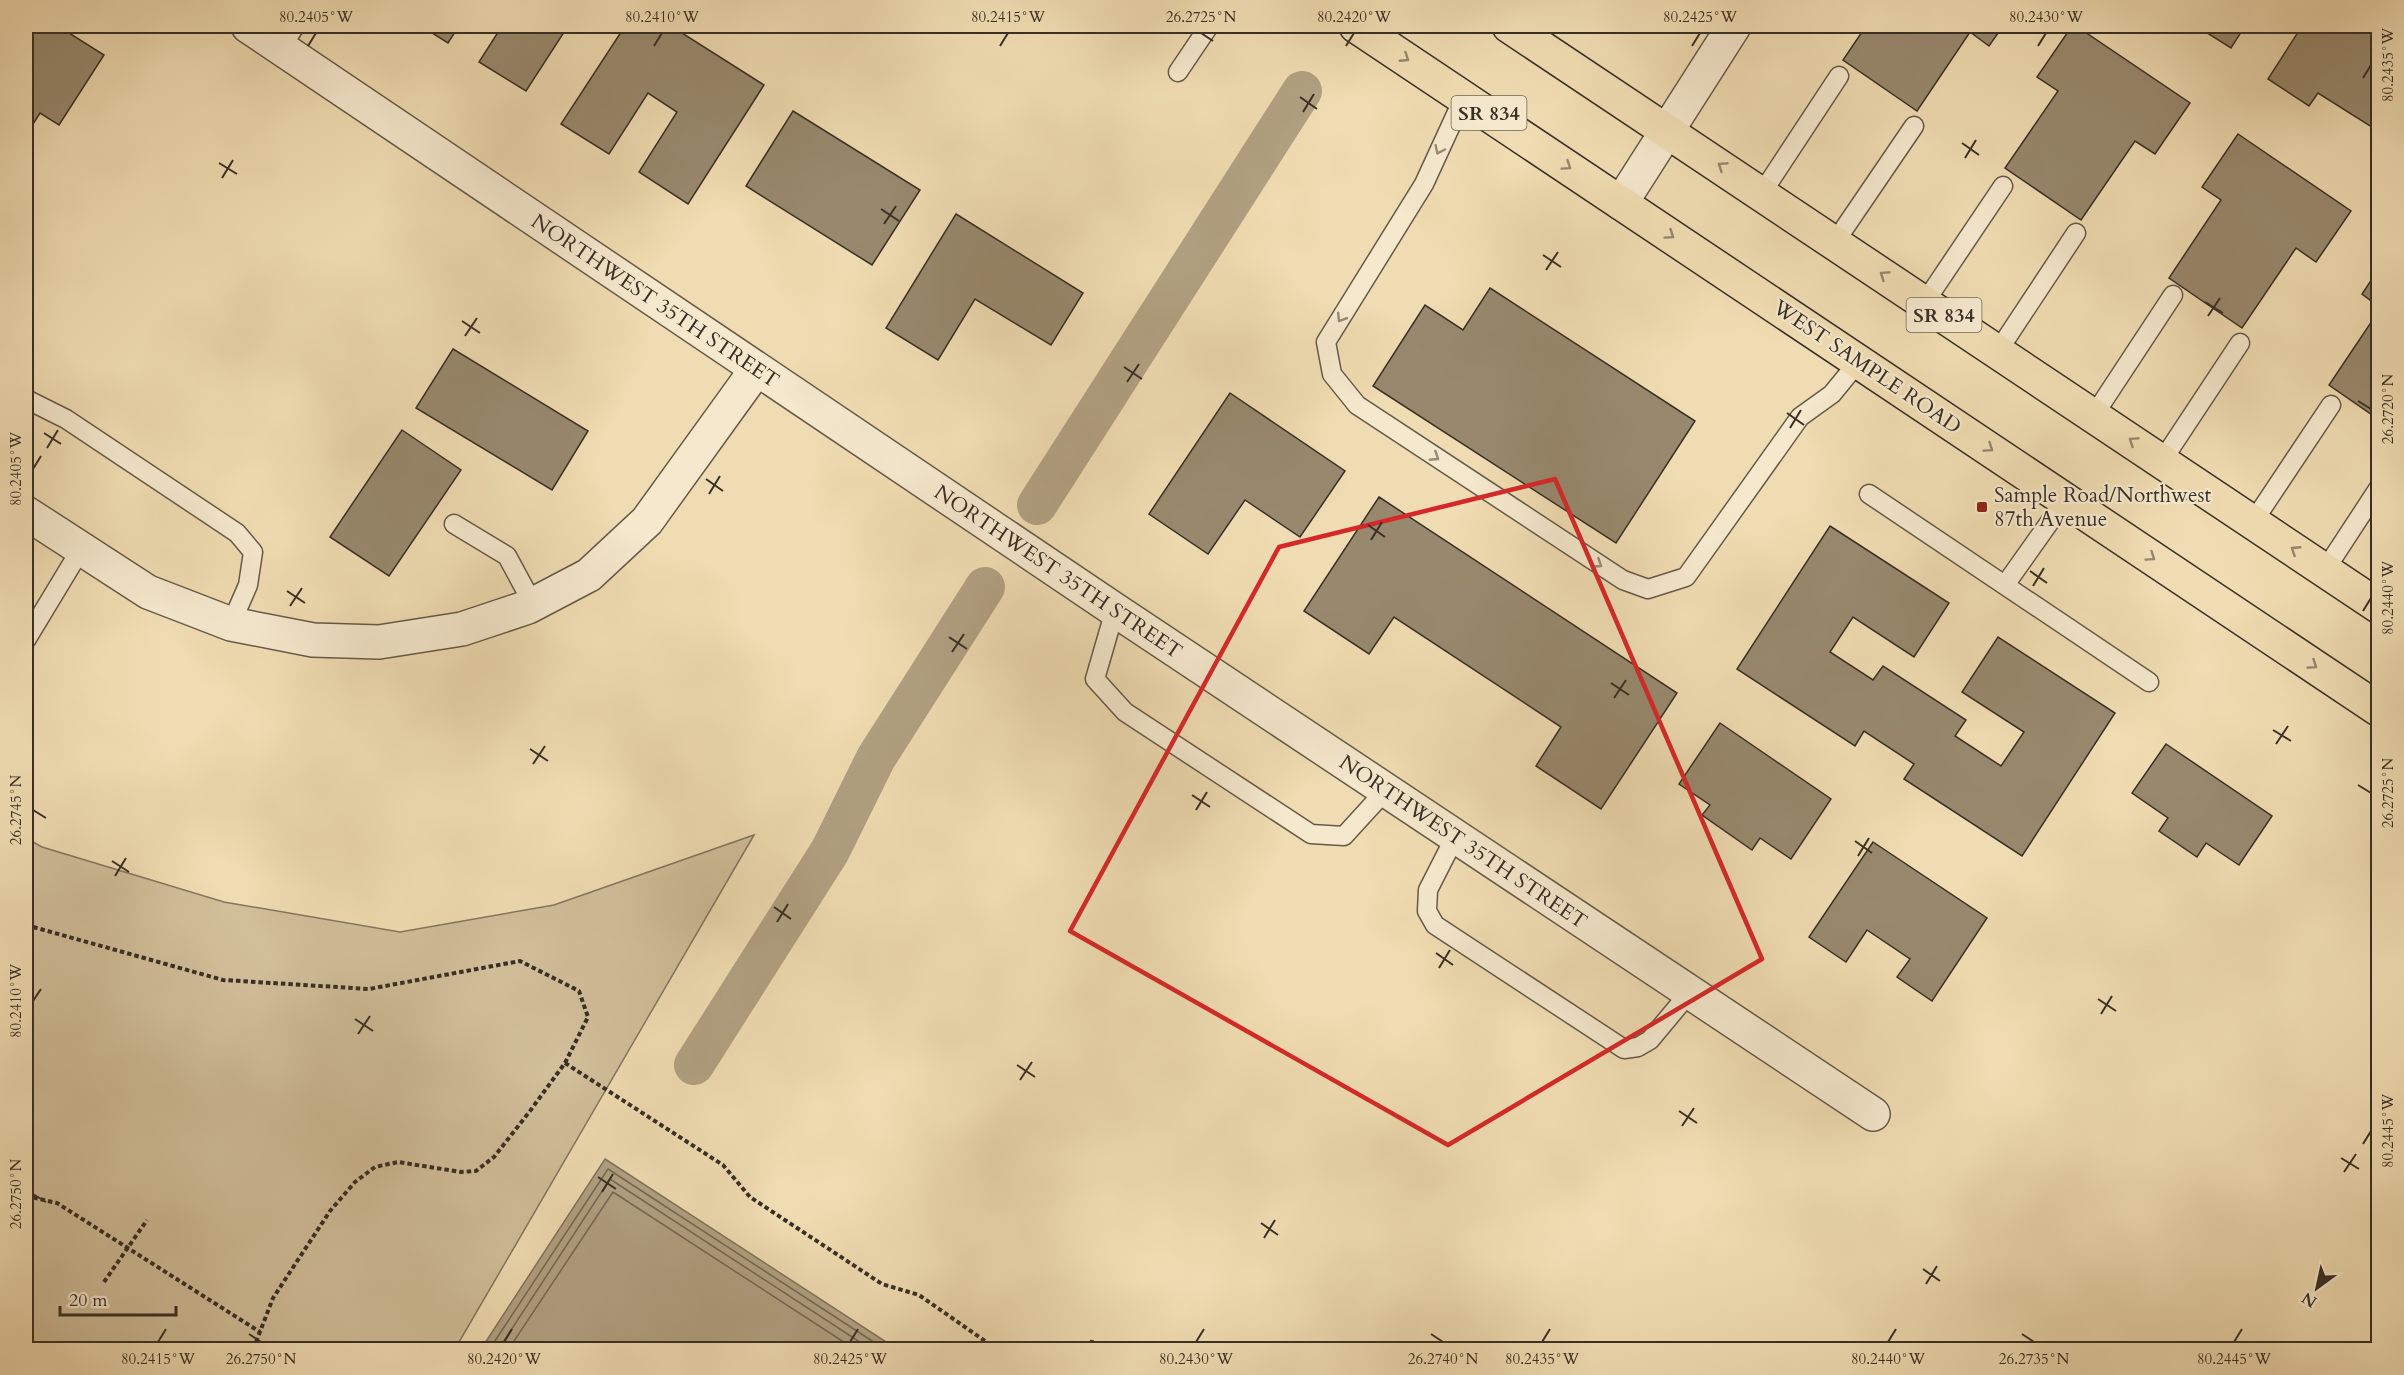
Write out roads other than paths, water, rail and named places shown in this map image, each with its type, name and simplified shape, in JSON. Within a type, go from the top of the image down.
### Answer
[{"type":"main road","name":"WEST SAMPLE ROAD","points":[[1356,26],[2379,709]]},
{"type":"main road","name":"SR 834","points":[[1509,26],[2379,606]]},
{"type":"street","name":"NORTHWEST 35TH STREET","points":[[248,26],[288,37],[756,370],[1873,1114]]},
{"type":"street","points":[[1621,203],[1734,26]]},
{"type":"street","points":[[26,513],[148,592],[231,624],[313,640],[378,642],[462,629],[534,604],[589,576],[647,521],[756,370]]},
{"type":"lane","points":[[1178,72],[1209,26]]},
{"type":"lane","points":[[1761,193],[1839,76]]},
{"type":"lane","points":[[1464,97],[1424,184],[1326,342],[1332,374],[1357,405],[1623,580],[1648,589],[1686,577],[1800,417],[1832,394],[1858,361]]},
{"type":"lane","points":[[1835,242],[1914,126]]},
{"type":"lane","points":[[1925,302],[2003,186]]},
{"type":"lane","points":[[1998,351],[2076,233]]},
{"type":"lane","points":[[2094,415],[2173,295]]},
{"type":"lane","points":[[2162,461],[2240,344]]},
{"type":"lane","points":[[26,399],[66,419],[237,533],[253,552],[248,585],[231,624]]},
{"type":"lane","points":[[2253,522],[2331,405]]},
{"type":"lane","points":[[2325,570],[2379,489]]},
{"type":"lane","points":[[1869,494],[2149,682]]},
{"type":"lane","points":[[2005,585],[2066,500]]},
{"type":"lane","points":[[454,524],[507,556],[534,604]]},
{"type":"lane","points":[[26,640],[81,549]]},
{"type":"lane","points":[[1115,610],[1095,679],[1125,712],[1311,834],[1344,836],[1386,790]]},
{"type":"lane","points":[[1455,837],[1428,890],[1427,911],[1435,925],[1445,932],[1624,1049],[1638,1047],[1650,1040],[1690,992]]},
{"type":"water","points":[[605,1159],[897,1349],[481,1349]]},
{"type":"waterway","points":[[1037,505],[1302,91]]},
{"type":"waterway","points":[[694,1065],[830,851],[876,758],[985,587]]},
{"type":"place","name":"Sample Road/Northwest 87th Avenue","points":[[1982,507]]}]
